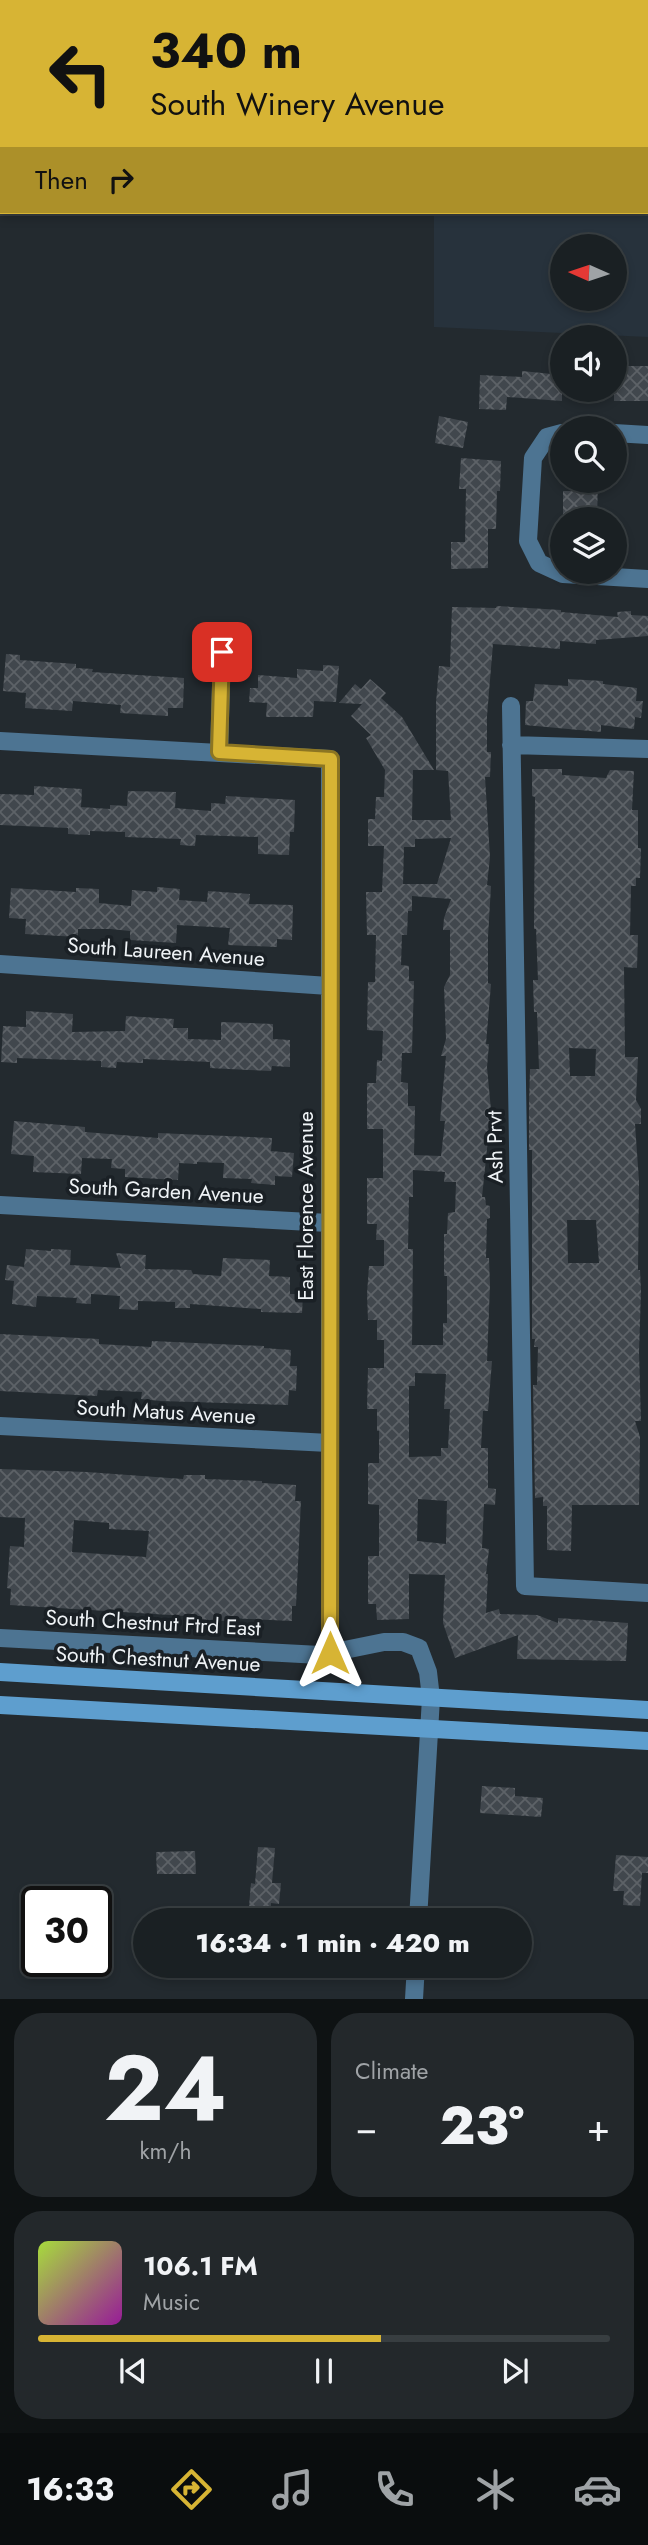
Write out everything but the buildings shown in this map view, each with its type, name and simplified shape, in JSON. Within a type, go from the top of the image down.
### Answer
[{"type":"main road","name":"South Chestnut Avenue","points":[[0,1672],[648,1710]]},
{"type":"main road","points":[[0,1705],[648,1741]]},
{"type":"street","points":[[627,434],[648,435]]},
{"type":"street","points":[[550,439],[533,458],[528,541],[539,563],[563,574],[648,579]]},
{"type":"street","points":[[0,741],[219,752],[222,652]]},
{"type":"street","name":"Ash Prvt","points":[[511,706],[525,1587],[648,1593]]},
{"type":"street","points":[[511,745],[648,748]]},
{"type":"street","name":"East Florence Avenue","points":[[219,752],[331,759],[330,1653]]},
{"type":"street","name":"South Laureen Avenue","points":[[0,964],[329,986]]},
{"type":"street","name":"South Garden Avenue","points":[[0,1205],[329,1223]]},
{"type":"street","name":"South Matus Avenue","points":[[0,1426],[329,1443]]},
{"type":"street","name":"South Chestnut Ftrd East","points":[[0,1638],[320,1654],[384,1642],[403,1642],[419,1648],[428,1672],[431,1698]]},
{"type":"street","points":[[419,1908],[431,1698]]},
{"type":"street","points":[[414,1999],[415,1978]]},
{"type":"shaded area","points":[[434,214],[648,214],[648,337],[627,336],[627,325],[550,325],[550,332],[434,327]]},
{"type":"route","points":[[222,652],[219,752],[331,759],[330,1653]]}]
